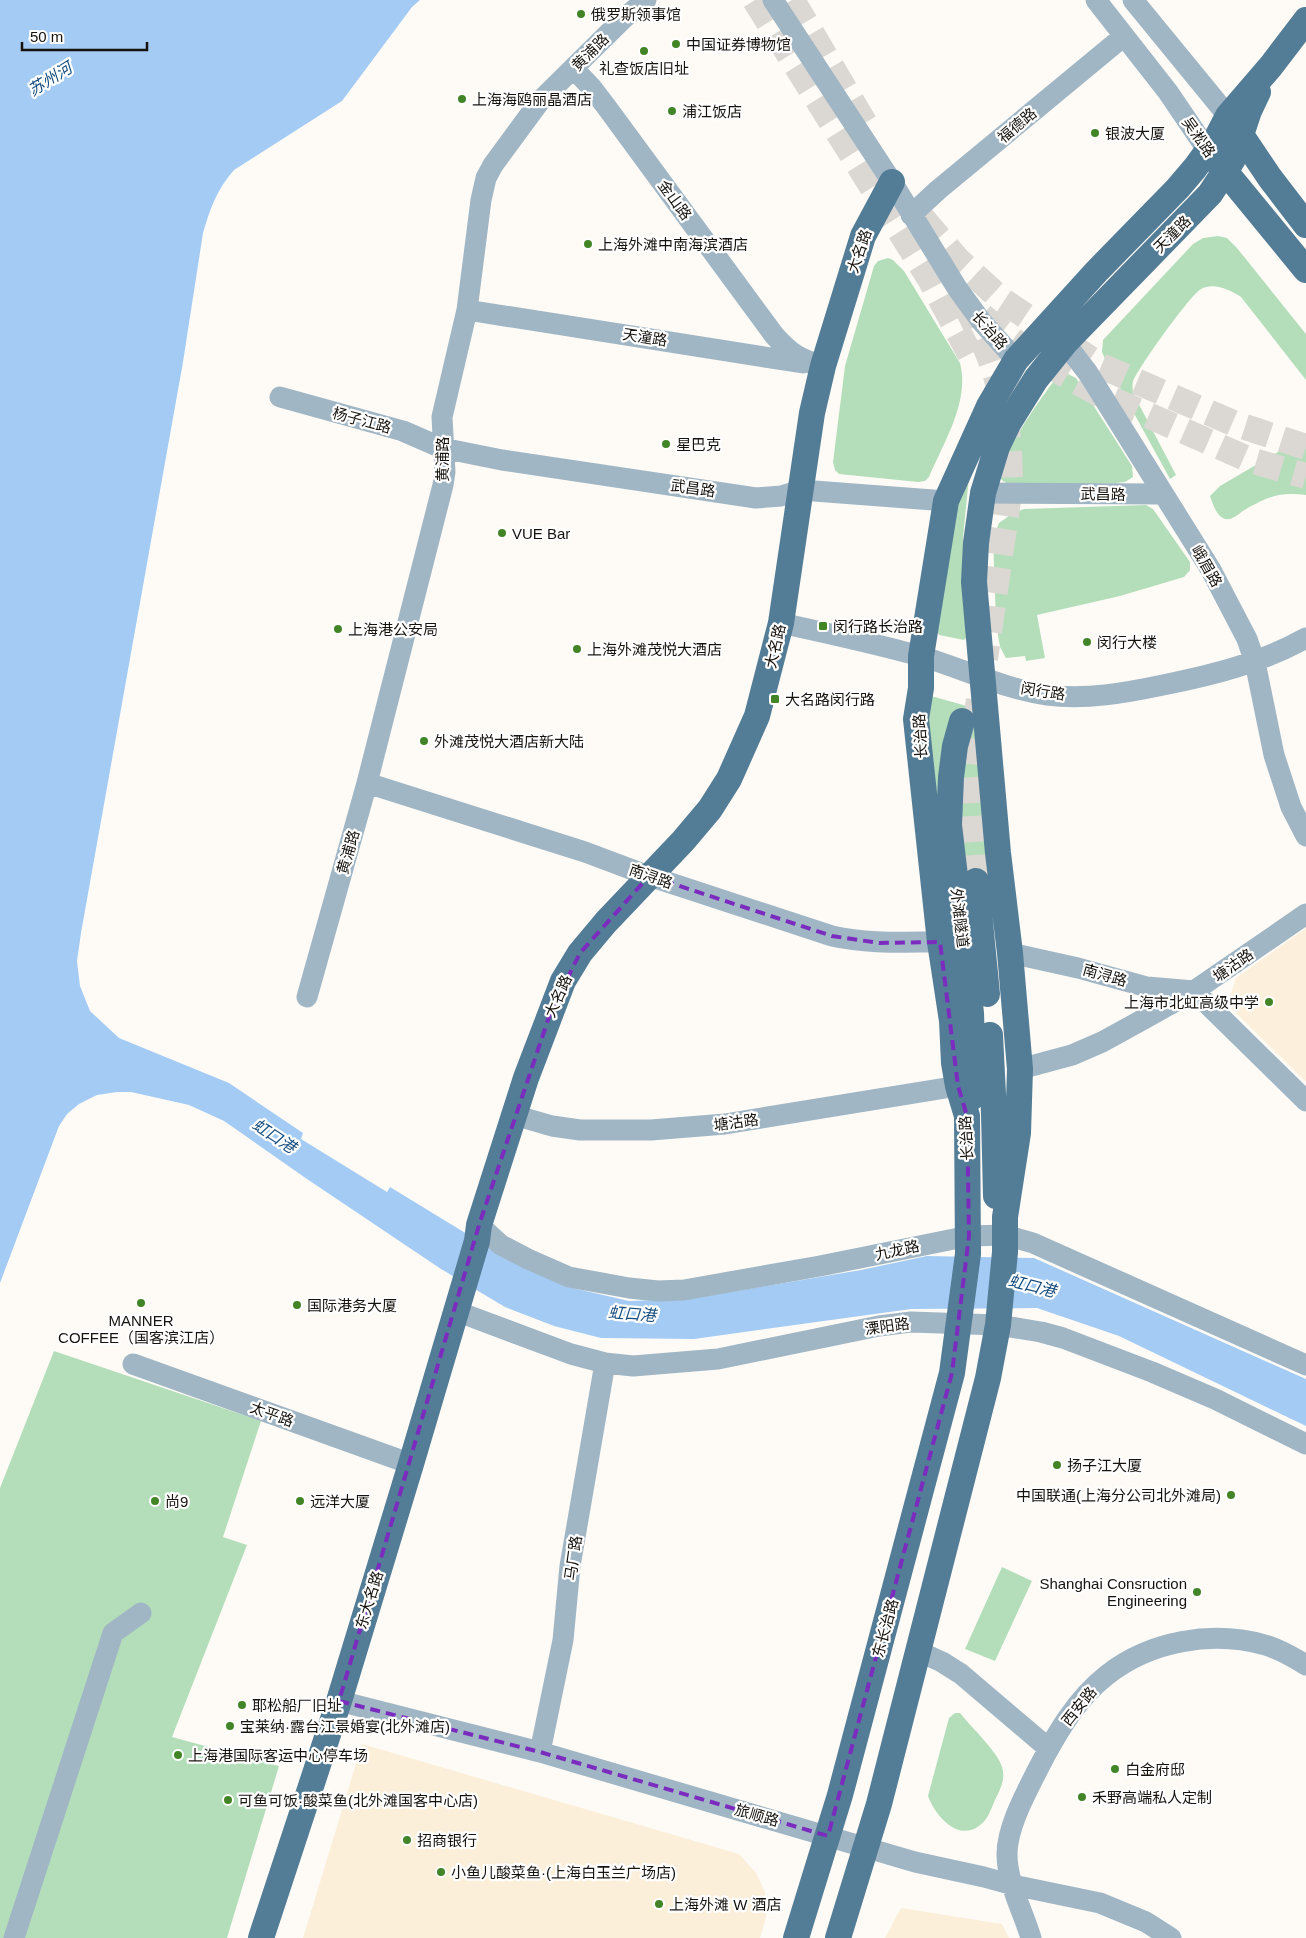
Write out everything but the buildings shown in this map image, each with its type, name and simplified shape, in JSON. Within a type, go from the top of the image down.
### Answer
[{"type":"main road","name":"天潼路","points":[[1016,360],[1129,236],[1178,188],[1208,151],[1249,111],[1272,66],[1306,20]]},
{"type":"main road","name":"天潼路","points":[[1036,378],[1065,342],[1210,194],[1233,160],[1235,126]]},
{"type":"main road","points":[[1235,126],[1270,178],[1306,225]]},
{"type":"main road","name":"吴淞路","points":[[1208,151],[1306,270]]},
{"type":"main road","name":"大名路","points":[[475,1242],[526,1078],[563,981],[580,952],[683,841],[710,809],[729,779],[757,716],[781,623],[812,413],[823,366],[863,236],[892,182]]},
{"type":"main road","points":[[838,1938],[866,1847],[918,1651],[988,1378],[999,1320],[1005,1235],[1018,1133],[1020,1069],[1010,953],[998,853],[984,677],[974,582],[976,543],[983,492],[1008,424],[1036,378],[1016,360]]},
{"type":"main road","name":"长治路","points":[[961,1320],[969,1245],[967,1116],[958,1086],[952,1021],[940,942],[916,719],[921,688],[921,656],[946,501],[989,406],[1016,360]]},
{"type":"main road","name":"外滩隧道","points":[[962,721],[955,746],[951,777],[950,825],[971,1013],[973,1090],[967,1116]]},
{"type":"main road","name":"外滩隧道","points":[[976,881],[990,1046],[996,1200],[1005,1235]]},
{"type":"main road","name":"东大名路","points":[[261,1938],[339,1701],[411,1464],[475,1242]]},
{"type":"main road","name":"东长治路","points":[[796,1938],[828,1836],[952,1373],[961,1320]]},
{"type":"street","name":"黄浦路","points":[[307,997],[367,783],[443,485],[442,417],[467,310],[481,200],[486,178],[493,165],[540,101],[623,18],[646,0]]},
{"type":"street","points":[[773,0],[892,182]]},
{"type":"street","name":"吴淞路","points":[[1096,0],[1168,92],[1208,151]]},
{"type":"street","points":[[1133,0],[1235,126]]},
{"type":"street","name":"福德路","points":[[911,215],[938,190],[1124,36]]},
{"type":"street","name":"金山路","points":[[573,68],[603,102],[774,336],[801,360],[823,366]]},
{"type":"street","name":"长治路","points":[[892,182],[957,288],[981,322],[1016,360]]},
{"type":"street","name":"天潼路","points":[[467,310],[823,366]]},
{"type":"street","name":"峨眉路","points":[[1046,325],[1065,342],[1088,373],[1211,570],[1244,633],[1255,662],[1274,755],[1291,807],[1306,836]]},
{"type":"street","name":"杨子江路","points":[[280,397],[403,431],[442,448]]},
{"type":"street","name":"武昌路","points":[[442,448],[502,460],[756,498],[781,496],[801,490],[946,501]]},
{"type":"street","name":"武昌路","points":[[983,492],[1163,494]]},
{"type":"street","name":"闵行路","points":[[781,623],[921,656],[1043,694],[1066,696],[1097,696],[1129,692],[1186,680],[1255,662],[1306,638]]},
{"type":"street","name":"南浔路","points":[[367,783],[584,852],[649,876],[832,936],[854,941],[879,943],[940,942]]},
{"type":"street","name":"塘沽路","points":[[1020,1069],[1072,1055],[1102,1042],[1194,991],[1306,914]]},
{"type":"street","name":"南浔路","points":[[1010,953],[1078,968],[1147,987],[1194,991]]},
{"type":"street","points":[[1194,991],[1306,1100]]},
{"type":"street","name":"塘沽路","points":[[514,1115],[552,1126],[580,1130],[651,1130],[725,1124],[958,1086]]},
{"type":"street","name":"九龙路","points":[[475,1242],[502,1245],[568,1277],[658,1291],[684,1290],[820,1266],[969,1245],[1005,1235],[1033,1243],[1306,1365]]},
{"type":"street","name":"溧阳路","points":[[458,1299],[571,1354],[605,1364],[633,1366],[709,1360],[879,1326],[911,1322],[999,1320],[1063,1338],[1152,1372],[1215,1399],[1306,1444]]},
{"type":"street","name":"太平路","points":[[133,1364],[411,1464]]},
{"type":"street","name":"马厂路","points":[[540,1752],[563,1640],[570,1566],[605,1364]]},
{"type":"street","points":[[14,1938],[113,1633],[141,1613]]},
{"type":"street","name":"西安路","points":[[1031,1938],[1013,1885],[1007,1854],[1012,1830],[1019,1808],[1048,1748],[1083,1699],[1106,1675],[1145,1653],[1165,1646],[1184,1641],[1212,1638],[1236,1639],[1266,1645],[1306,1664]]},
{"type":"street","points":[[918,1651],[942,1662],[961,1674],[1048,1748]]},
{"type":"street","name":"旅顺路","points":[[339,1701],[540,1752],[915,1862],[1100,1903],[1146,1922],[1171,1938]]},
{"type":"highlighted area","points":[[649,876],[832,936],[879,943],[940,942],[958,1086],[967,1116],[969,1236],[952,1373],[828,1836],[540,1752],[339,1701],[479,1225],[551,1011],[580,953]]},
{"type":"shaded area","name":"上海市北虹高级中学","points":[[1306,928],[1306,1082],[1232,1009],[1231,994],[1236,978]]},
{"type":"shaded area","points":[[362,1744],[739,1854],[756,1873],[765,1892],[766,1917],[760,1938],[303,1938]]},
{"type":"shaded area","points":[[901,1908],[1002,1924],[1009,1938],[885,1938]]},
{"type":"green space","points":[[1218,236],[1227,238],[1237,248],[1306,334],[1306,380],[1241,297],[1227,290],[1211,286],[1201,289],[1165,332],[1133,383],[1133,393],[1176,475],[1170,479],[1107,364],[1102,352],[1103,340],[1193,244],[1203,238]]},
{"type":"green space","points":[[888,258],[893,260],[904,271],[960,363],[962,377],[959,407],[948,436],[929,477],[925,481],[918,482],[839,474],[835,470],[833,462],[845,366],[874,266],[878,261]]},
{"type":"green space","points":[[1068,374],[1076,378],[1132,466],[1133,477],[1125,482],[1116,483],[1016,485],[1005,482],[1000,477],[1000,469],[1013,442],[1053,382],[1059,375]]},
{"type":"green space","points":[[1302,438],[1306,438],[1306,495],[1289,494],[1268,498],[1231,519],[1225,519],[1219,515],[1210,496],[1220,486]]},
{"type":"green space","points":[[969,477],[963,538],[963,601],[968,636],[964,640],[939,635],[935,628],[949,522]]},
{"type":"green space","points":[[1146,505],[1153,509],[1190,562],[1190,570],[1184,577],[1120,596],[1037,615],[1045,658],[1026,661],[1025,656],[1006,658],[1000,647],[996,623],[993,538],[999,523],[1013,513],[1024,509]]},
{"type":"green space","points":[[931,696],[974,708],[986,834],[985,882],[972,896],[941,794],[933,805],[927,699]]},
{"type":"green space","points":[[54,1351],[261,1421],[223,1537],[247,1545],[172,1737],[279,1766],[227,1938],[0,1938],[0,1488]]},
{"type":"green space","points":[[1002,1567],[1032,1581],[995,1661],[965,1649]]},
{"type":"green space","points":[[955,1713],[960,1713],[996,1754],[1003,1771],[1002,1784],[985,1821],[971,1830],[963,1831],[955,1829],[941,1818],[928,1796],[949,1718]]},
{"type":"water","points":[[0,0],[420,0],[412,7],[342,101],[234,170],[219,192],[208,216],[203,233],[183,362],[81,933],[77,961],[80,986],[90,1011],[119,1038],[229,1083],[303,1133],[301,1139],[387,1192],[390,1187],[503,1256],[573,1288],[629,1301],[689,1299],[861,1270],[927,1256],[1034,1258],[1306,1379],[1306,1426],[1119,1336],[1037,1308],[911,1309],[694,1339],[601,1338],[554,1326],[505,1307],[441,1269],[224,1121],[189,1105],[131,1092],[97,1095],[79,1104],[67,1114],[59,1126],[0,1283]]},
{"type":"tunnel","points":[[755,0],[930,279],[970,354]]},
{"type":"tunnel","points":[[792,0],[868,129]]},
{"type":"tunnel","points":[[922,218],[957,259],[1003,301],[1101,366],[1233,423],[1306,447]]},
{"type":"tunnel","points":[[965,303],[989,355],[999,387],[1007,429],[1009,458],[1010,487],[985,659]]},
{"type":"tunnel","points":[[982,316],[1040,359],[1102,395],[1250,460],[1306,476]]},
{"type":"tunnel","points":[[976,881],[970,775],[979,698]]},
{"type":"place","name":"俄罗斯领事馆","points":[[581,14]]},
{"type":"place","name":"中国证券博物馆","points":[[676,44]]},
{"type":"place","name":"礼查饭店旧址","points":[[644,51]]},
{"type":"place","name":"上海海鸥丽晶酒店","points":[[462,99]]},
{"type":"place","name":"浦江饭店","points":[[672,111]]},
{"type":"place","name":"银波大厦","points":[[1095,133]]},
{"type":"place","name":"上海外滩中南海滨酒店","points":[[588,244]]},
{"type":"place","name":"星巴克","points":[[666,444]]},
{"type":"place","name":"VUE Bar","points":[[502,533]]},
{"type":"place","name":"闵行路长治路","points":[[823,626]]},
{"type":"place","name":"上海港公安局","points":[[338,629]]},
{"type":"place","name":"闵行大楼","points":[[1087,642]]},
{"type":"place","name":"上海外滩茂悦大酒店","points":[[577,649]]},
{"type":"place","name":"大名路闵行路","points":[[775,699]]},
{"type":"place","name":"外滩茂悦大酒店新大陆","points":[[424,741]]},
{"type":"place","name":"上海市北虹高级中学","points":[[1269,1002]]},
{"type":"place","name":"MANNER COFFEE（国客滨江店）","points":[[141,1303]]},
{"type":"place","name":"国际港务大厦","points":[[297,1305]]},
{"type":"place","name":"扬子江大厦","points":[[1057,1465]]},
{"type":"place","name":"中国联通(上海分公司北外滩局)","points":[[1231,1495]]},
{"type":"place","name":"尚9","points":[[155,1501]]},
{"type":"place","name":"远洋大厦","points":[[300,1501]]},
{"type":"place","name":"Shanghai Consruction Engineering","points":[[1197,1592]]},
{"type":"place","name":"耶松船厂旧址","points":[[242,1705]]},
{"type":"place","name":"宝莱纳·露台江景婚宴(北外滩店)","points":[[230,1726]]},
{"type":"place","name":"上海港国际客运中心停车场","points":[[178,1755]]},
{"type":"place","name":"白金府邸","points":[[1115,1769]]},
{"type":"place","name":"禾野高端私人定制","points":[[1082,1797]]},
{"type":"place","name":"可鱼可饭·酸菜鱼(北外滩国客中心店)","points":[[228,1800]]},
{"type":"place","name":"招商银行","points":[[407,1840]]},
{"type":"place","name":"小鱼儿酸菜鱼·(上海白玉兰广场店)","points":[[441,1872]]},
{"type":"place","name":"上海外滩 W 酒店","points":[[659,1904]]},
{"type":"water label","name":"苏州河","points":[[50,79]]},
{"type":"water label","name":"虹口港","points":[[274,1136]]},
{"type":"water label","name":"虹口港","points":[[1032,1286]]},
{"type":"water label","name":"虹口港","points":[[632,1314]]}]
